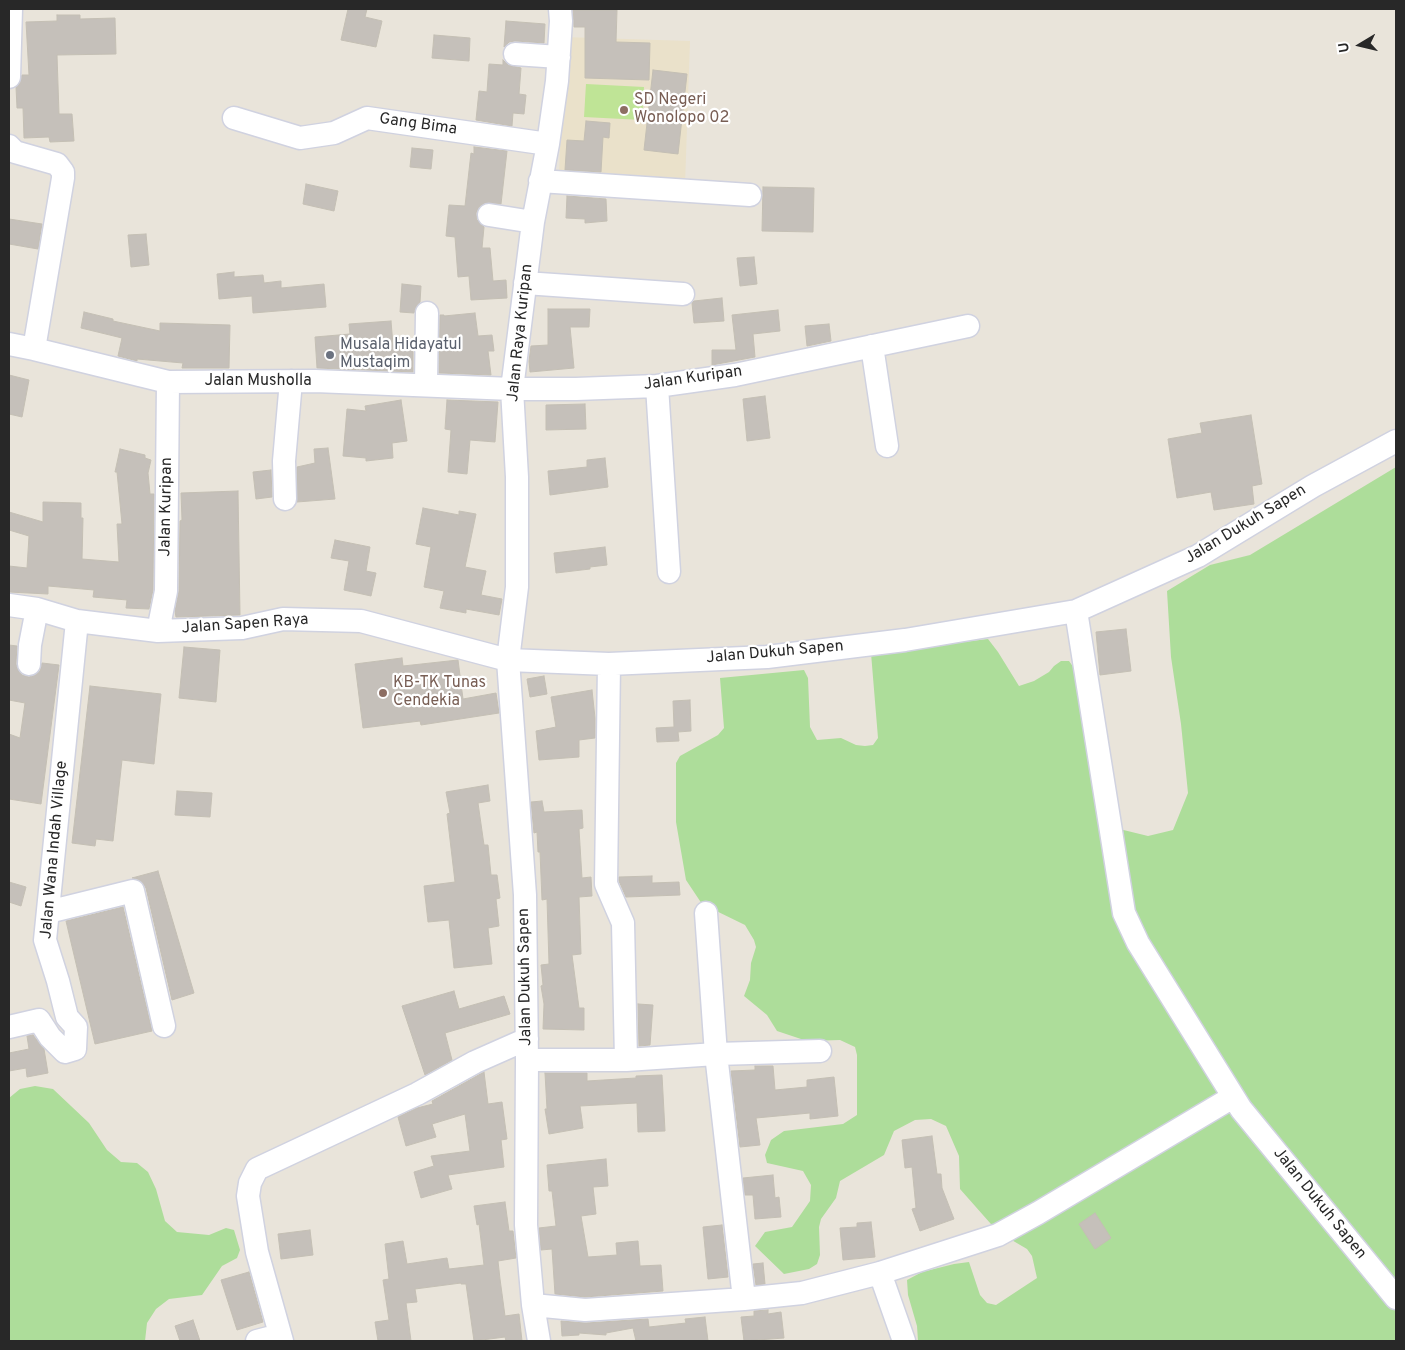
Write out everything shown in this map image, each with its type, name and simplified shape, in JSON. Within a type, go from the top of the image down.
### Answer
[{"type":"street","points":[[9,77],[11,9]]},
{"type":"street","name":"Jalan Raya Kuripan","points":[[508,660],[518,578],[512,389],[533,222],[548,144],[557,81],[560,9]]},
{"type":"street","points":[[515,54],[558,57]]},
{"type":"street","name":"Gang Bima","points":[[234,118],[300,138],[334,133],[367,118],[548,144]]},
{"type":"street","points":[[9,146],[14,152],[57,164],[60,167],[63,178],[34,349]]},
{"type":"street","points":[[540,181],[750,195]]},
{"type":"street","points":[[489,215],[533,222]]},
{"type":"street","points":[[525,283],[683,294]]},
{"type":"street","points":[[426,313],[426,384]]},
{"type":"street","name":"Jalan Kuripan","points":[[512,389],[657,386],[735,375],[968,326]]},
{"type":"street","name":"Jalan Musholla","points":[[9,344],[168,382],[426,384],[512,389]]},
{"type":"street","points":[[872,346],[887,446]]},
{"type":"street","name":"Jalan Kuripan","points":[[158,631],[166,591],[168,382]]},
{"type":"street","points":[[285,499],[284,461],[291,382]]},
{"type":"street","points":[[657,386],[669,572]]},
{"type":"street","name":"Jalan Dukuh Sapen","points":[[539,1341],[533,1305],[526,1225],[527,1049],[525,895],[508,660],[609,664],[767,657],[905,640],[1076,611],[1198,556],[1313,486],[1396,441]]},
{"type":"street","name":"Jalan Sapen Raya","points":[[9,605],[37,609],[77,621],[158,631],[242,628],[283,619],[361,622],[508,660]]},
{"type":"street","points":[[29,664],[30,645],[37,609]]},
{"type":"street","name":"Jalan Dukuh Sapen","points":[[1076,611],[1124,914],[1138,943],[1237,1103],[1396,1298]]},
{"type":"street","name":"Jalan Wana Indah Village","points":[[9,1026],[40,1020],[50,1037],[65,1052],[75,1049],[76,1027],[67,1017],[45,940],[77,621]]},
{"type":"street","points":[[609,664],[606,884],[623,924],[626,1060]]},
{"type":"street","points":[[48,912],[133,892],[164,1026]]},
{"type":"street","points":[[706,913],[716,1054],[744,1299]]},
{"type":"street","points":[[257,1341],[281,1338],[257,1252],[248,1196],[250,1183],[258,1169],[417,1094],[475,1062],[527,1049]]},
{"type":"street","name":"Jalan Dukuh Sapen","points":[[527,1049],[626,1060],[716,1054],[820,1051]]},
{"type":"street","points":[[533,1305],[585,1310],[802,1294],[880,1274],[998,1235],[1237,1103]]},
{"type":"street","points":[[880,1274],[904,1341]]},
{"type":"shaded area","name":"SD Negeri Wonolopo 02","points":[[563,37],[690,41],[685,185],[559,180]]},
{"type":"green space","points":[[586,84],[644,87],[642,120],[584,117]]},
{"type":"green space","points":[[1396,467],[1396,1341],[918,1341],[917,1326],[908,1295],[907,1280],[922,1272],[969,1262],[980,1295],[987,1303],[996,1305],[1037,1278],[1032,1256],[1027,1249],[998,1232],[960,1189],[959,1156],[946,1126],[931,1119],[915,1120],[894,1131],[884,1155],[840,1181],[836,1198],[821,1219],[819,1227],[820,1255],[817,1264],[809,1269],[784,1274],[755,1246],[765,1232],[792,1227],[810,1201],[811,1185],[803,1171],[767,1163],[765,1155],[771,1140],[784,1131],[843,1124],[857,1115],[857,1055],[855,1047],[840,1040],[807,1041],[777,1031],[767,1015],[744,996],[750,980],[751,963],[756,947],[745,925],[702,904],[686,880],[676,822],[676,763],[680,756],[718,735],[724,728],[720,678],[804,670],[808,678],[810,727],[817,740],[841,738],[856,745],[865,746],[873,745],[878,738],[871,653],[988,639],[1019,686],[1034,681],[1049,672],[1061,661],[1069,661],[1079,675],[1099,824],[1148,836],[1173,830],[1188,793],[1181,724],[1171,657],[1167,591],[1210,565],[1250,555]]},
{"type":"green space","points":[[35,1086],[53,1089],[89,1123],[107,1150],[121,1162],[137,1163],[148,1172],[156,1189],[165,1221],[177,1232],[209,1235],[226,1228],[234,1230],[240,1250],[237,1258],[222,1266],[202,1295],[169,1299],[156,1309],[147,1323],[145,1341],[9,1341],[9,1098],[20,1089]]},
{"type":"building","points":[[348,9],[367,9],[365,17],[382,21],[376,47],[341,40]]},
{"type":"building","points":[[573,10],[617,10],[616,42],[650,43],[649,80],[585,78],[585,27],[574,27]]},
{"type":"building","points":[[57,15],[80,15],[80,19],[115,18],[116,54],[57,55],[59,114],[72,114],[74,141],[50,142],[49,137],[24,138],[23,108],[17,108],[16,87],[20,83],[22,75],[29,75],[26,22],[57,21]]},
{"type":"building","points":[[506,21],[545,24],[544,43],[515,41],[509,42],[504,47]]},
{"type":"building","points":[[434,35],[470,38],[469,61],[432,58]]},
{"type":"building","points":[[503,60],[508,65],[521,68],[519,94],[526,95],[524,114],[513,113],[512,126],[476,120],[479,91],[487,92],[489,64],[503,65]]},
{"type":"building","points":[[653,70],[687,74],[678,154],[644,150]]},
{"type":"building","points":[[586,121],[610,123],[609,138],[603,137],[601,172],[565,170],[567,140],[584,141]]},
{"type":"building","points":[[474,147],[507,151],[501,204],[485,203],[479,207],[476,213],[477,220],[484,227],[482,248],[490,248],[493,281],[506,280],[507,298],[471,300],[469,276],[458,277],[455,237],[446,236],[449,205],[465,206],[471,153],[474,154]]},
{"type":"building","points":[[412,148],[433,150],[431,169],[410,167]]},
{"type":"building","points":[[306,184],[338,191],[334,211],[303,204]]},
{"type":"building","points":[[763,187],[814,188],[813,232],[762,231]]},
{"type":"building","points":[[567,196],[606,199],[607,221],[585,223],[585,219],[566,218]]},
{"type":"building","points":[[9,219],[42,224],[38,249],[9,244]]},
{"type":"building","points":[[146,234],[149,265],[131,267],[128,235]]},
{"type":"building","points":[[754,257],[757,284],[740,286],[737,258]]},
{"type":"building","points":[[234,272],[234,277],[263,275],[264,283],[281,281],[281,288],[324,284],[326,307],[253,313],[252,296],[219,299],[217,274]]},
{"type":"building","points":[[402,284],[421,286],[420,302],[414,313],[400,312]]},
{"type":"building","points":[[722,298],[724,321],[694,323],[692,303],[694,301]]},
{"type":"building","points":[[548,309],[590,309],[589,327],[570,327],[574,368],[530,372],[531,346],[548,345]]},
{"type":"building","points":[[778,310],[780,331],[753,334],[755,357],[712,365],[712,350],[736,350],[732,315]]},
{"type":"building","points":[[84,312],[113,319],[113,321],[160,331],[160,323],[230,325],[229,368],[182,368],[183,363],[137,359],[137,361],[118,356],[122,338],[81,328]]},
{"type":"building","points":[[475,313],[478,336],[492,335],[494,351],[488,351],[491,375],[439,373],[440,315]]},
{"type":"building","points":[[391,321],[393,345],[413,344],[413,372],[317,368],[315,337],[350,334],[349,324]]},
{"type":"building","points":[[829,324],[831,341],[807,346],[805,326]]},
{"type":"building","points":[[9,375],[29,380],[22,417],[9,414]]},
{"type":"building","points":[[765,396],[770,438],[747,441],[743,399]]},
{"type":"building","points":[[401,400],[407,441],[392,443],[393,458],[366,461],[366,458],[343,456],[347,409],[366,411],[365,406]]},
{"type":"building","points":[[447,400],[498,402],[495,442],[470,440],[467,474],[448,472],[451,430],[445,429]]},
{"type":"building","points":[[585,404],[586,429],[546,430],[546,405]]},
{"type":"building","points":[[1251,415],[1262,484],[1252,486],[1254,504],[1214,510],[1211,492],[1177,498],[1168,439],[1202,433],[1200,423]]},
{"type":"building","points":[[328,448],[335,499],[297,502],[297,467],[315,463],[314,449]]},
{"type":"building","points":[[120,449],[145,455],[145,458],[151,460],[148,473],[150,494],[154,494],[153,590],[149,609],[126,608],[127,600],[93,597],[94,590],[48,586],[48,594],[9,592],[9,566],[27,568],[29,536],[9,530],[9,512],[43,522],[43,502],[81,503],[81,518],[83,518],[82,559],[119,562],[117,524],[122,524],[117,472],[115,472]]},
{"type":"building","points":[[605,458],[608,487],[550,495],[548,471],[587,467],[587,460]]},
{"type":"building","points":[[271,470],[272,497],[256,499],[253,472]]},
{"type":"building","points":[[238,491],[240,615],[176,617],[175,611],[179,591],[180,521],[182,520],[181,493]]},
{"type":"building","points":[[423,508],[459,515],[459,511],[476,514],[465,567],[486,571],[481,595],[502,599],[499,615],[466,609],[466,613],[440,608],[444,591],[424,587],[431,547],[416,544]]},
{"type":"building","points":[[335,540],[370,547],[366,571],[376,573],[371,596],[344,590],[349,561],[331,558]]},
{"type":"building","points":[[605,547],[607,565],[556,573],[554,553]]},
{"type":"building","points":[[1126,629],[1131,671],[1100,675],[1096,632]]},
{"type":"building","points":[[9,645],[17,646],[16,664],[22,675],[29,677],[35,675],[40,671],[42,663],[59,665],[41,804],[9,799],[9,734],[20,738],[25,703],[9,700]]},
{"type":"building","points":[[184,647],[220,650],[216,702],[179,698]]},
{"type":"building","points":[[402,658],[403,666],[458,660],[463,699],[496,693],[499,713],[421,725],[420,721],[363,728],[355,664]]},
{"type":"building","points":[[544,676],[547,694],[530,697],[527,679]]},
{"type":"building","points":[[90,686],[161,694],[154,764],[122,760],[113,841],[96,839],[95,846],[72,843]]},
{"type":"building","points":[[592,690],[595,738],[579,740],[579,757],[539,760],[536,731],[556,727],[551,697]]},
{"type":"building","points":[[690,700],[691,731],[678,732],[679,741],[657,742],[656,728],[674,727],[673,701]]},
{"type":"building","points":[[488,785],[490,801],[478,803],[484,845],[488,845],[491,875],[497,875],[500,898],[496,899],[499,926],[488,928],[492,964],[454,968],[449,920],[428,922],[424,886],[455,882],[447,814],[450,813],[446,792]]},
{"type":"building","points":[[177,791],[212,793],[210,817],[175,815]]},
{"type":"building","points":[[542,801],[544,812],[582,810],[583,828],[579,829],[582,878],[591,877],[592,896],[579,897],[581,954],[572,955],[579,1008],[584,1008],[584,1030],[543,1029],[544,1004],[541,986],[543,985],[541,965],[549,964],[547,899],[542,900],[540,852],[538,852],[537,832],[534,833],[531,802]]},
{"type":"building","points":[[158,871],[194,993],[172,1000],[146,888],[142,882],[132,878]]},
{"type":"building","points":[[652,876],[652,883],[679,882],[680,895],[626,897],[619,877]]},
{"type":"building","points":[[9,882],[26,887],[21,906],[9,902]]},
{"type":"building","points":[[123,907],[152,1031],[95,1044],[66,921]]},
{"type":"building","points":[[454,991],[459,1009],[504,996],[510,1014],[445,1033],[452,1060],[425,1075],[402,1006]]},
{"type":"building","points":[[638,1004],[653,1005],[650,1045],[639,1046]]},
{"type":"building","points":[[33,1035],[44,1049],[48,1073],[27,1077],[26,1068],[9,1071],[9,1053],[29,1049],[27,1036]]},
{"type":"building","points":[[755,1066],[773,1066],[775,1090],[807,1087],[807,1080],[834,1077],[838,1116],[810,1119],[810,1113],[756,1118],[760,1145],[740,1147],[731,1071],[755,1070]]},
{"type":"building","points":[[484,1072],[488,1104],[502,1102],[507,1139],[501,1140],[504,1167],[448,1175],[452,1189],[421,1198],[414,1172],[434,1166],[431,1156],[470,1151],[465,1114],[432,1124],[436,1137],[406,1146],[398,1117],[417,1108],[433,1104],[432,1101]]},
{"type":"building","points":[[545,1073],[587,1073],[587,1081],[662,1075],[665,1131],[638,1132],[637,1103],[580,1106],[583,1128],[549,1134],[545,1109],[547,1109]]},
{"type":"building","points":[[932,1136],[937,1174],[941,1174],[942,1188],[954,1219],[920,1231],[912,1209],[916,1208],[912,1167],[905,1168],[902,1140]]},
{"type":"building","points":[[606,1159],[608,1186],[593,1187],[596,1214],[581,1216],[588,1257],[617,1255],[616,1243],[638,1241],[640,1266],[661,1265],[663,1291],[585,1297],[555,1294],[552,1249],[541,1250],[539,1228],[556,1226],[552,1191],[549,1191],[547,1165]]},
{"type":"building","points":[[773,1175],[775,1198],[779,1197],[781,1217],[755,1219],[753,1195],[745,1195],[743,1178]]},
{"type":"building","points":[[505,1202],[509,1231],[513,1231],[516,1258],[498,1261],[500,1279],[505,1316],[519,1314],[522,1341],[506,1341],[505,1337],[474,1341],[466,1284],[461,1283],[415,1289],[417,1302],[406,1303],[411,1341],[378,1341],[375,1322],[389,1320],[383,1280],[389,1279],[385,1244],[403,1241],[407,1264],[447,1258],[449,1269],[484,1265],[479,1224],[477,1225],[474,1206]]},
{"type":"building","points":[[1095,1213],[1111,1238],[1095,1249],[1079,1224]]},
{"type":"building","points":[[871,1222],[875,1257],[843,1260],[840,1228],[857,1227],[857,1223]]},
{"type":"building","points":[[722,1225],[728,1277],[708,1279],[703,1227]]},
{"type":"building","points":[[310,1230],[313,1255],[281,1259],[278,1234]]},
{"type":"building","points":[[763,1263],[765,1284],[756,1285],[753,1264]]},
{"type":"building","points":[[249,1272],[263,1322],[237,1330],[221,1280]]},
{"type":"building","points":[[768,1310],[768,1314],[781,1312],[784,1338],[744,1341],[741,1317],[754,1316],[754,1311]]},
{"type":"building","points":[[705,1317],[708,1341],[636,1341],[633,1328],[606,1333],[606,1335],[579,1333],[579,1335],[562,1336],[561,1321],[586,1323],[648,1319],[649,1327],[686,1323],[685,1319]]},
{"type":"building","points":[[193,1320],[200,1341],[180,1341],[175,1326]]},
{"type":"place","name":"SD Negeri Wonolopo 02","points":[[624,110]]},
{"type":"place","name":"Musala Hidayatul Mustaqim","points":[[330,355]]},
{"type":"place","name":"KB-TK Tunas Cendekia","points":[[383,693]]}]
